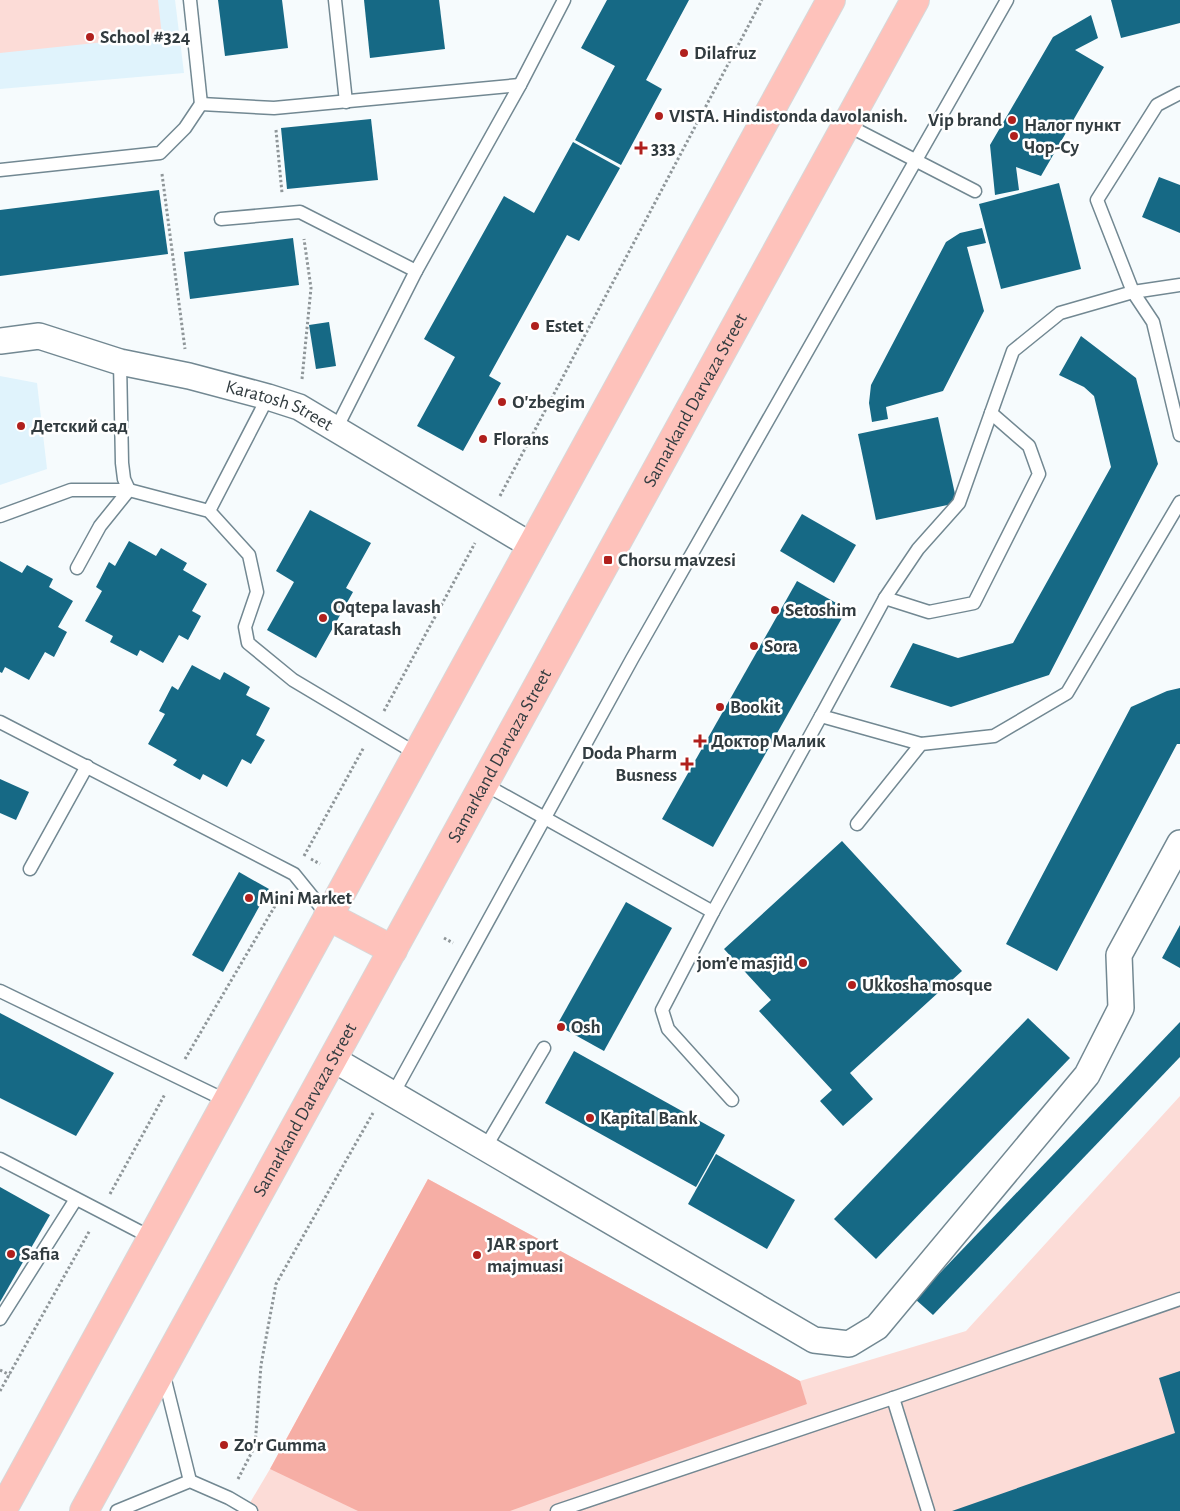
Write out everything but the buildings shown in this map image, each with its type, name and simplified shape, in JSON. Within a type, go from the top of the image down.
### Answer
[{"type":"main road","points":[[2,1511],[831,0]]},
{"type":"main road","name":"Samarkand Darvaza Street","points":[[84,1511],[915,0]]},
{"type":"main road","points":[[328,916],[393,950]]},
{"type":"street","name":"Karatosh Street","points":[[0,341],[39,336],[120,362],[189,376],[299,407],[532,546]]},
{"type":"street","points":[[332,1059],[814,1340],[849,1344],[877,1327],[1087,1075],[1121,1008],[1119,955],[1180,843]]},
{"type":"lane","points":[[0,170],[160,153],[185,128],[202,104],[190,0]]},
{"type":"lane","points":[[335,0],[346,102]]},
{"type":"lane","points":[[336,429],[416,271],[520,85],[564,0]]},
{"type":"lane","points":[[390,1092],[546,818],[632,659],[1007,0]]},
{"type":"lane","points":[[202,104],[274,108],[520,85]]},
{"type":"lane","points":[[1180,93],[1157,105],[1097,200],[1133,292],[1153,322],[1180,435]]},
{"type":"lane","points":[[847,125],[975,191]]},
{"type":"lane","points":[[221,219],[300,212],[416,271]]},
{"type":"lane","points":[[732,1100],[668,1029],[662,1010],[713,912],[885,598],[918,549],[959,503],[1013,351],[1060,313],[1133,292],[1180,285]]},
{"type":"lane","points":[[120,362],[122,463],[124,479],[129,490]]},
{"type":"lane","points":[[209,511],[268,397]]},
{"type":"lane","points":[[885,598],[929,612],[974,603],[1039,474],[1029,446],[991,413]]},
{"type":"lane","points":[[0,516],[71,490],[129,490],[209,511],[249,555],[257,592],[245,628],[248,643],[293,680],[418,754]]},
{"type":"lane","points":[[77,568],[100,526],[129,490]]},
{"type":"lane","points":[[820,716],[921,744],[994,736],[1067,693],[1175,521],[1180,502]]},
{"type":"lane","points":[[0,722],[294,874],[328,916]]},
{"type":"lane","points":[[857,824],[921,744]]},
{"type":"lane","points":[[30,869],[87,766]]},
{"type":"lane","points":[[484,784],[713,912]]},
{"type":"lane","points":[[0,991],[227,1101]]},
{"type":"lane","points":[[485,1148],[544,1048]]},
{"type":"lane","points":[[0,1159],[152,1238]]},
{"type":"lane","points":[[0,1319],[76,1199]]},
{"type":"lane","points":[[557,1511],[893,1398],[1180,1298]]},
{"type":"lane","points":[[163,1368],[190,1481]]},
{"type":"lane","points":[[893,1398],[928,1511]]},
{"type":"lane","points":[[118,1511],[190,1481],[229,1498],[251,1511]]},
{"type":"path","points":[[0,1391],[175,1075],[294,874],[375,727],[488,520],[762,0]]},
{"type":"path","points":[[274,108],[282,194],[300,212],[311,288],[299,407]]},
{"type":"path","points":[[160,153],[189,376]]},
{"type":"path","points":[[229,1498],[255,1446],[260,1364],[276,1284],[390,1092]]},
{"type":"path","points":[[0,1370],[10,1376]]},
{"type":"shaded area","name":"School #324","points":[[0,0],[175,0],[184,73],[0,89]]},
{"type":"shaded area","points":[[0,0],[158,0],[162,36],[0,53]]},
{"type":"shaded area","name":"Детский сад","points":[[0,376],[37,383],[47,469],[0,485]]},
{"type":"shaded area","name":"JAR sport majmuasi","points":[[1180,1096],[1180,1511],[245,1511],[270,1469],[428,1179],[800,1381],[966,1331]]},
{"type":"shaded area","points":[[428,1179],[800,1381],[807,1404],[510,1511],[358,1511],[270,1469]]},
{"type":"place","name":"School #324","points":[[90,37]]},
{"type":"place","name":"Dilafruz","points":[[684,53]]},
{"type":"place","name":"VISTA. Hindistonda davolanish.","points":[[659,116]]},
{"type":"place","name":"Vip brand","points":[[1012,120]]},
{"type":"place","name":"Налог пункт Чор-Су","points":[[1014,136]]},
{"type":"place","name":"333","points":[[641,148]]},
{"type":"place","name":"Estet","points":[[535,326]]},
{"type":"place","name":"О'zbegim","points":[[502,402]]},
{"type":"place","name":"Детский сад","points":[[21,426]]},
{"type":"place","name":"Florans","points":[[483,439]]},
{"type":"place","name":"Chorsu mavzesi","points":[[608,560]]},
{"type":"place","name":"Setoshim","points":[[775,610]]},
{"type":"place","name":"Oqtepa lavash Karatash","points":[[323,618]]},
{"type":"place","name":"Sora","points":[[754,646]]},
{"type":"place","name":"Bookit","points":[[720,707]]},
{"type":"place","name":"Доктор Малик","points":[[700,741]]},
{"type":"place","name":"Doda Pharm Busness","points":[[687,764]]},
{"type":"place","name":"Mini Market","points":[[249,898]]},
{"type":"place","name":"jom'e masjid","points":[[803,963]]},
{"type":"place","name":"Ukkosha mosque","points":[[852,985]]},
{"type":"place","name":"Osh","points":[[561,1027]]},
{"type":"place","name":"Kapital Bank","points":[[590,1118]]},
{"type":"place","name":"Safia","points":[[11,1254]]},
{"type":"place","name":"JAR sport majmuasi","points":[[477,1255]]},
{"type":"place","name":"Zo'r Gumma","points":[[224,1445]]}]
